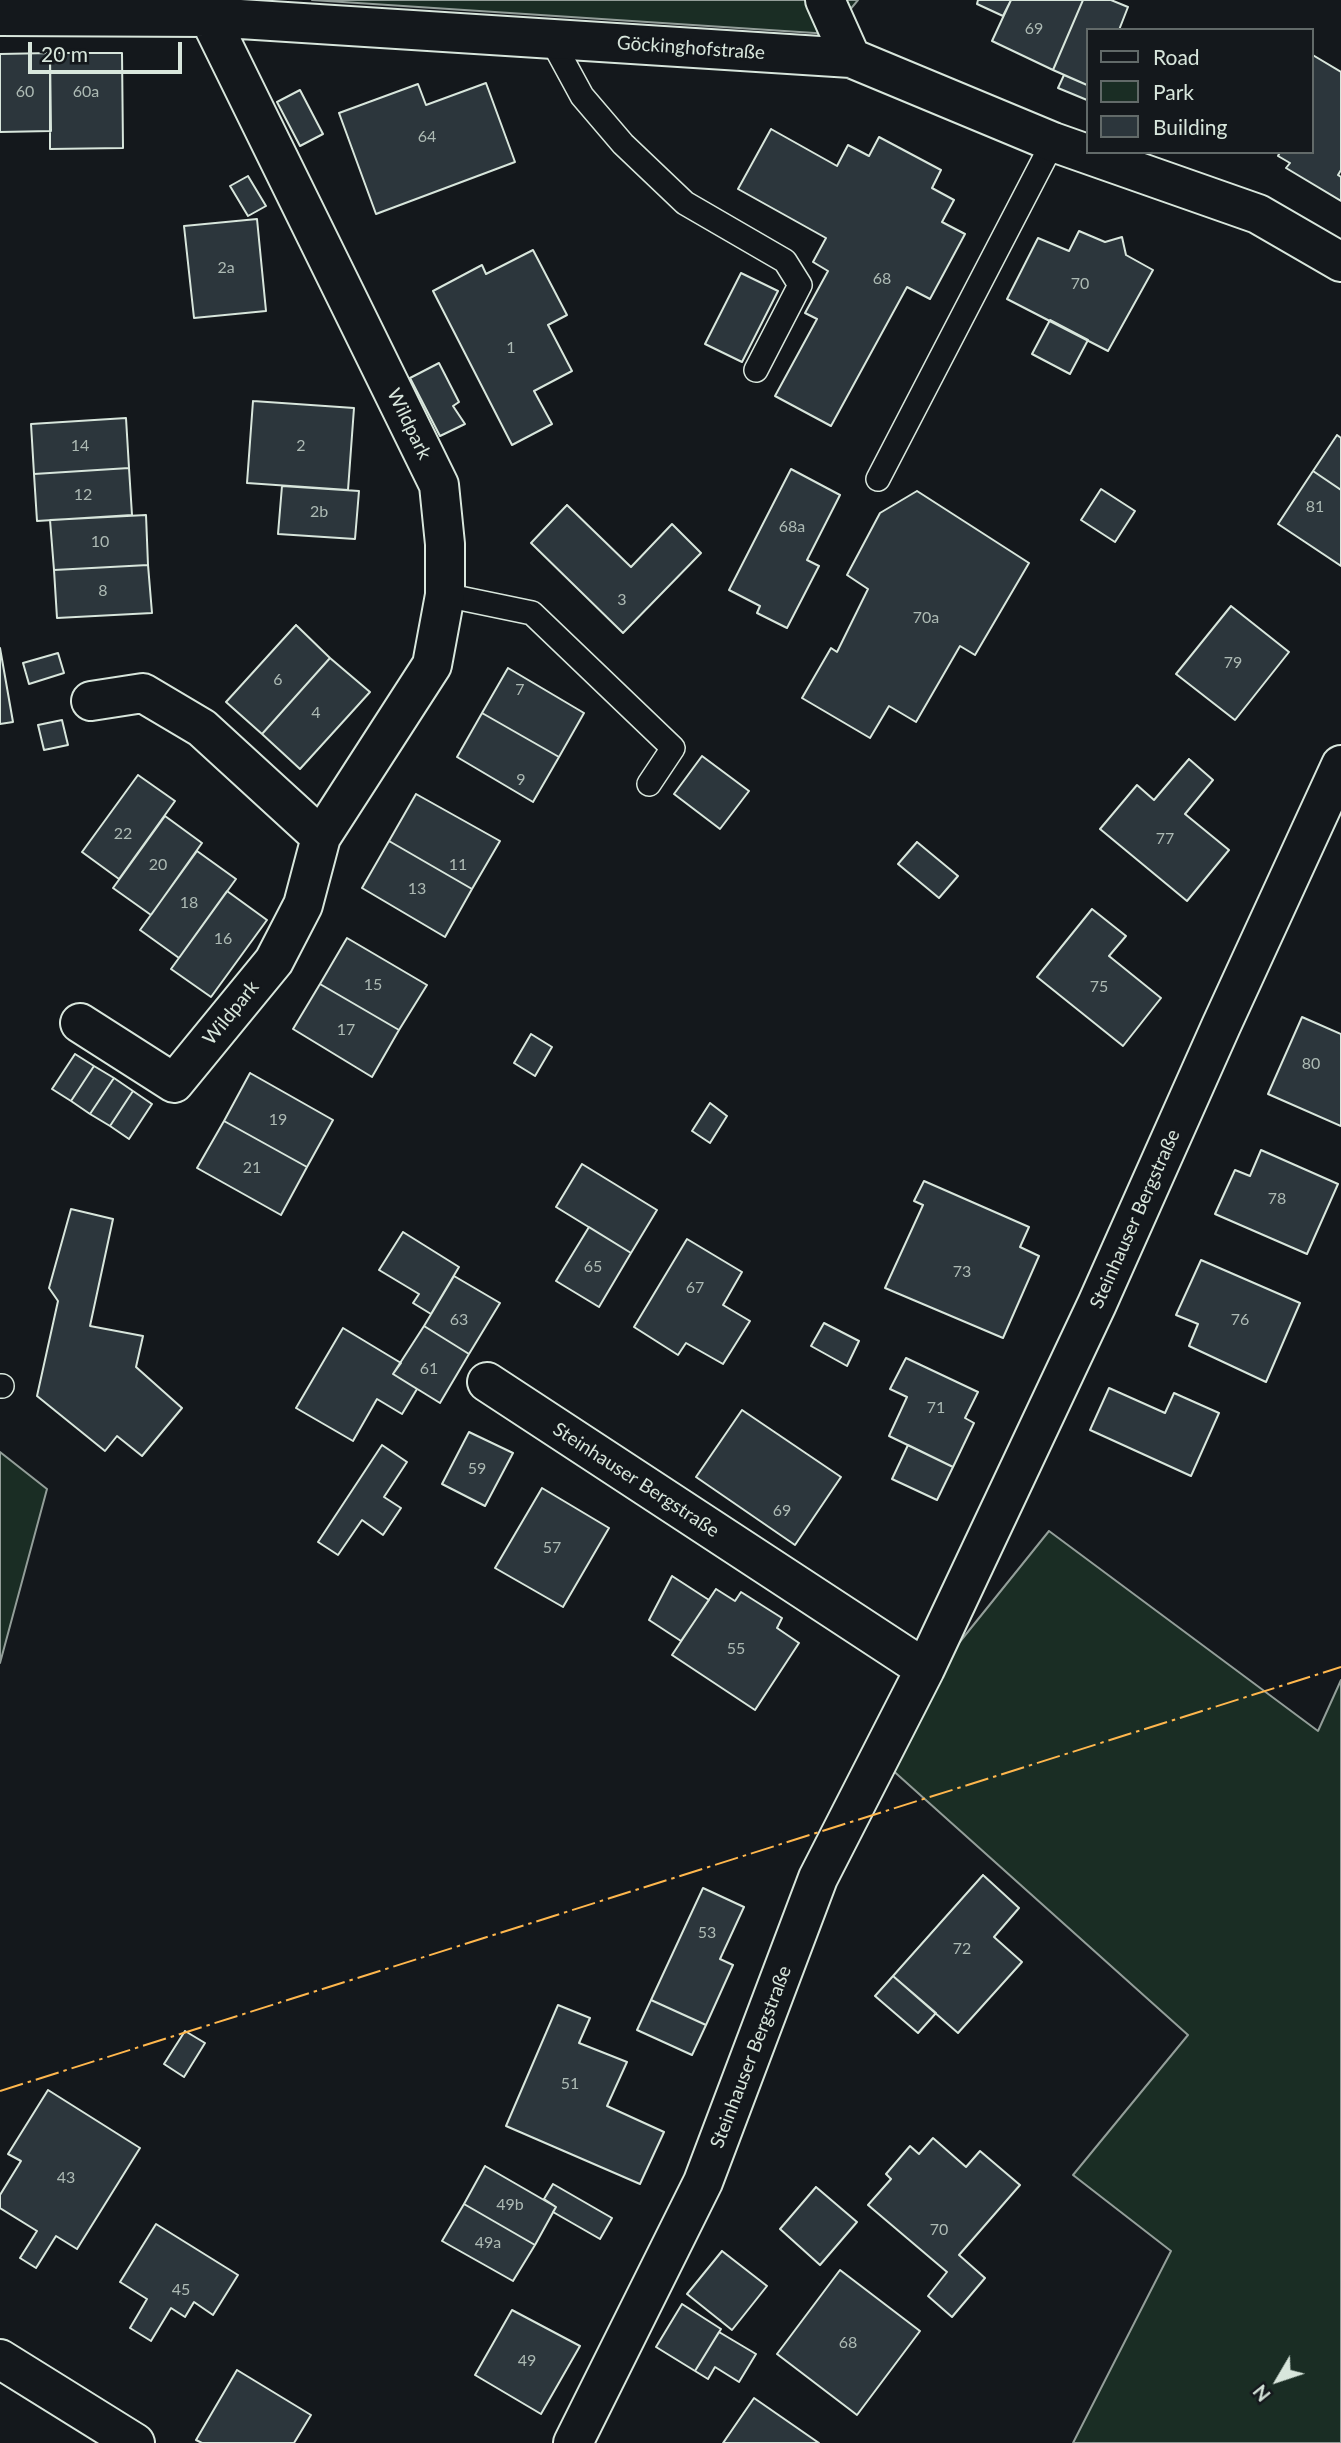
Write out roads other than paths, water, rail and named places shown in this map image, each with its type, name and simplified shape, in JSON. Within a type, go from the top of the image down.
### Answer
[{"type":"street","points":[[825,0],[851,58]]},
{"type":"street","name":"Göckinghofstraße","points":[[0,16],[209,17],[851,58],[1086,154]]},
{"type":"street","name":"Wildpark","points":[[80,1023],[174,1083],[274,961],[303,905],[321,837],[432,665],[445,595],[445,544],[439,485],[209,17]]},
{"type":"street","name":"Göckinghofstraße","points":[[1087,154],[1258,214],[1341,262]]},
{"type":"street","points":[[90,701],[143,693],[202,728],[321,837]]},
{"type":"street","name":"Steinhauser Bergstraße","points":[[573,2443],[703,2182],[818,1878],[925,1670],[1097,1304],[1341,765]]},
{"type":"street","name":"Steinhauser Bergstraße","points":[[487,1382],[925,1670]]},
{"type":"street","points":[[0,2359],[135,2443]]},
{"type":"lane","points":[[551,39],[582,96],[623,145],[685,203],[785,261],[800,285],[756,370]]},
{"type":"lane","points":[[878,480],[1053,142]]},
{"type":"lane","points":[[445,595],[532,613],[673,748],[649,784]]}]
